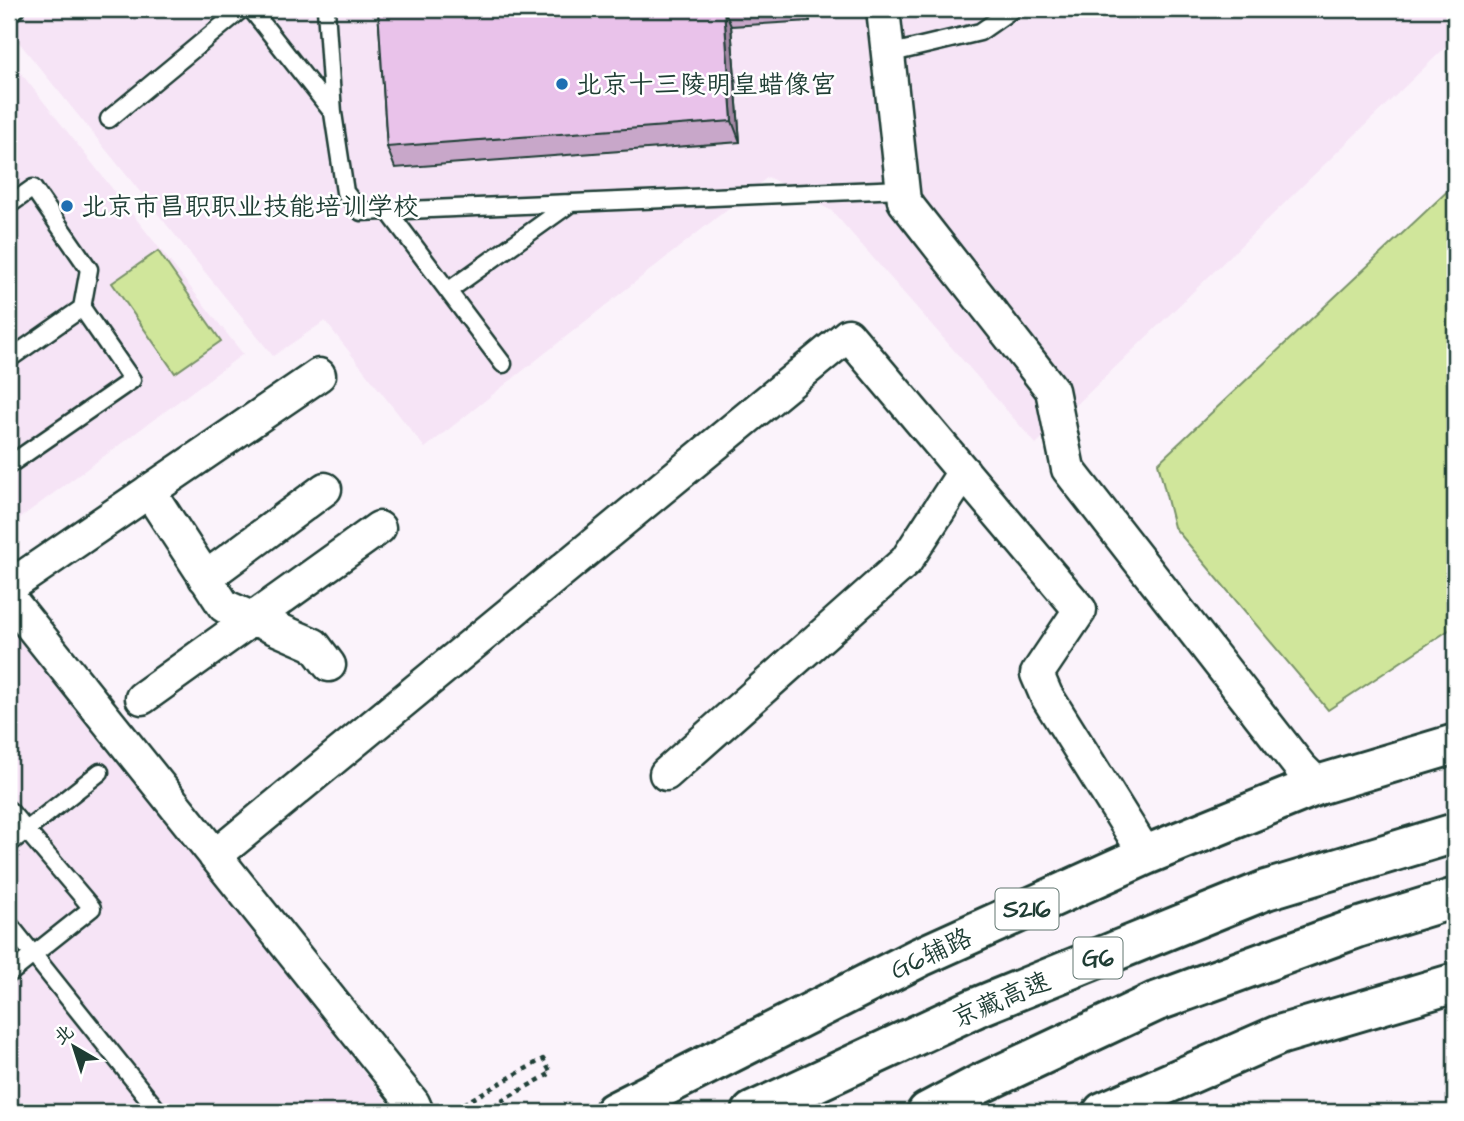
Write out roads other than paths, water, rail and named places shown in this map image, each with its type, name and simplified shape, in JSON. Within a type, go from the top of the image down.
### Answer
[{"type":"main road","name":"G6辅路","points":[[614,1112],[920,957],[1146,855],[1318,785],[1455,744]]},
{"type":"main road","name":"京藏高速","points":[[752,1112],[975,1008],[1266,890],[1455,833]]},
{"type":"main road","points":[[927,1112],[980,1084],[1155,1002],[1357,928],[1455,898]]},
{"type":"main road","points":[[1103,1112],[1279,1035],[1455,983]]},
{"type":"street","points":[[883,9],[904,201],[1052,390],[1068,469],[1300,767],[1318,785],[1455,726]]},
{"type":"street","points":[[215,856],[848,335],[1080,610],[1037,674],[1046,695],[1146,855]]},
{"type":"street","points":[[9,587],[319,375]]},
{"type":"street","points":[[666,774],[906,561],[964,472]]},
{"type":"street","points":[[205,578],[325,489]]},
{"type":"street","points":[[149,491],[224,606],[314,645],[329,665]]},
{"type":"street","points":[[142,698],[379,528]]},
{"type":"street","points":[[9,598],[413,1103],[417,1112]]},
{"type":"lane","points":[[9,15],[16,9]]},
{"type":"lane","points":[[109,119],[242,9]]},
{"type":"lane","points":[[251,9],[333,113]]},
{"type":"lane","points":[[326,9],[333,113],[345,192],[361,212],[902,189]]},
{"type":"lane","points":[[888,54],[980,32],[1013,9]]},
{"type":"lane","points":[[9,205],[33,188],[89,269],[82,308],[9,359]]},
{"type":"lane","points":[[448,291],[571,203]]},
{"type":"lane","points":[[387,211],[503,364]]},
{"type":"lane","points":[[9,465],[132,380],[82,308]]},
{"type":"lane","points":[[9,844],[100,772]]},
{"type":"lane","points":[[9,810],[92,908],[9,975]]},
{"type":"lane","points":[[9,924],[159,1112]]},
{"type":"place","name":"北京十三陵明皇蜡像宫","points":[[562,84]]},
{"type":"place","name":"北京市昌职职业技能培训学校","points":[[67,206]]}]
